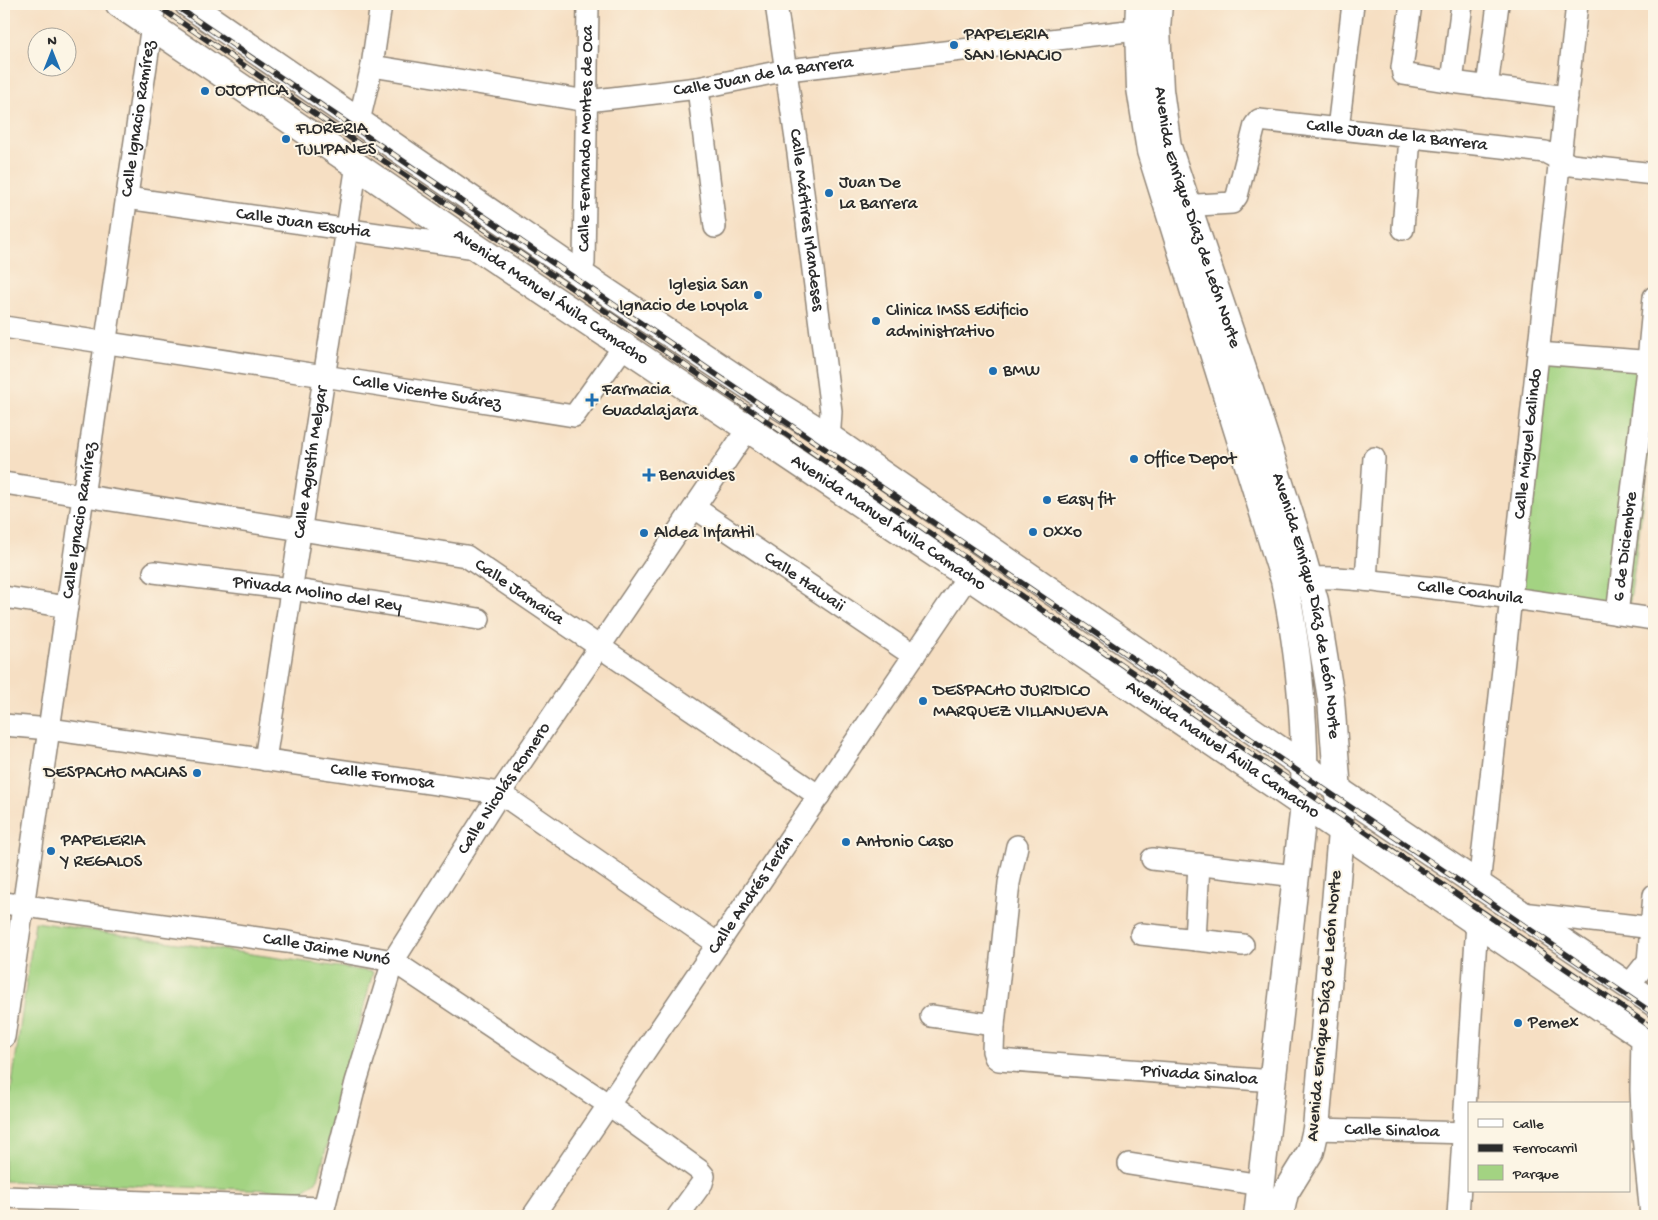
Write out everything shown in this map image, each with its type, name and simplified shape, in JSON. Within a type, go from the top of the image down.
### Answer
[{"type":"main road","name":"Avenida Manuel Ávila Camacho","points":[[119,4],[154,15],[358,164],[479,248],[968,576],[1648,1040]]},
{"type":"main road","name":"Avenida Manuel Ávila Camacho","points":[[188,4],[580,274],[768,399],[826,435],[1338,790],[1654,1004]]},
{"type":"main road","name":"Avenida Enrique Díaz de León Norte","points":[[1139,4],[1151,21],[1168,147],[1295,530],[1294,632],[1300,685],[1305,766],[1304,805],[1257,1216]]},
{"type":"main road","name":"Avenida Enrique Díaz de León Norte","points":[[1280,1216],[1285,1193],[1311,1151],[1316,1129],[1341,832],[1331,699],[1315,601],[1296,578]]},
{"type":"street","points":[[359,120],[372,66],[381,4]]},
{"type":"street","name":"Calle Fernando Montes de Oca","points":[[580,274],[584,263],[588,4]]},
{"type":"street","name":"Calle Mártires Irlandeses","points":[[776,4],[787,70],[830,412],[830,427],[826,435]]},
{"type":"street","points":[[1338,129],[1353,4]]},
{"type":"street","points":[[1411,4],[1402,68],[1403,74],[1567,97]]},
{"type":"street","points":[[1452,82],[1462,4]]},
{"type":"street","points":[[1487,87],[1498,4]]},
{"type":"street","name":"Calle Miguel Galindo","points":[[1479,885],[1577,4]]},
{"type":"street","name":"Calle Ignacio Ramírez","points":[[4,1036],[13,904],[49,729],[154,15]]},
{"type":"street","name":"Calle Juan de la Barrera","points":[[372,66],[587,101],[698,88],[787,70],[1151,21]]},
{"type":"street","points":[[698,88],[715,227]]},
{"type":"street","name":"Calle Juan de la Barrera","points":[[1198,205],[1232,203],[1238,196],[1255,126],[1259,120],[1544,152],[1571,165],[1654,174]]},
{"type":"street","points":[[1404,229],[1410,137]]},
{"type":"street","name":"Calle Agustín Melgar","points":[[265,760],[358,164]]},
{"type":"street","name":"Calle Juan Escutia","points":[[127,198],[479,248]]},
{"type":"street","name":"6 de Diciembre","points":[[1617,614],[1651,362],[1654,297]]},
{"type":"street","name":"Calle Vicente Suárez","points":[[4,327],[574,416],[624,346]]},
{"type":"street","points":[[1538,353],[1651,362]]},
{"type":"street","name":"Calle Nicolás Romero","points":[[323,1212],[356,1082],[393,961],[500,793],[768,399]]},
{"type":"street","points":[[1366,580],[1374,458]]},
{"type":"street","name":"Calle Jamaica","points":[[4,483],[466,556],[819,796]]},
{"type":"street","name":"Calle Hawaii","points":[[695,508],[914,656]]},
{"type":"street","name":"Privada Molino del Rey","points":[[154,572],[291,589],[479,619]]},
{"type":"street","name":"Calle Andrés Terán","points":[[533,1216],[968,576]]},
{"type":"street","name":"Calle Coahuila","points":[[1296,578],[1366,580],[1510,596],[1654,619]]},
{"type":"street","points":[[4,597],[67,607]]},
{"type":"street","name":"Calle Formosa","points":[[4,725],[49,729],[500,793],[718,944]]},
{"type":"street","points":[[931,1016],[994,1025],[1009,883],[1017,846]]},
{"type":"street","points":[[1152,858],[1296,876]]},
{"type":"street","points":[[1195,940],[1199,864]]},
{"type":"street","points":[[1629,986],[1648,960],[1654,895]]},
{"type":"street","name":"Calle Jaime Nunó","points":[[13,904],[287,942],[393,961],[609,1106],[699,1170],[704,1176],[702,1183],[678,1216]]},
{"type":"street","points":[[1521,913],[1652,928]]},
{"type":"street","points":[[1468,1102],[1477,923]]},
{"type":"street","points":[[1140,934],[1243,945]]},
{"type":"street","name":"Privada Sinaloa","points":[[994,1025],[993,1051],[995,1057],[999,1060],[1273,1081]]},
{"type":"street","points":[[1648,1040],[1641,1090],[1642,1136],[1651,1216]]},
{"type":"street","points":[[1458,1216],[1468,1112]]},
{"type":"street","name":"Calle Sinaloa","points":[[1316,1129],[1467,1133]]},
{"type":"street","points":[[1129,1164],[1261,1185]]},
{"type":"street","points":[[4,1196],[323,1212]]},
{"type":"green space","points":[[1542,355],[1654,365],[1654,421],[1629,608],[1517,590]]},
{"type":"green space","points":[[35,922],[373,972],[318,1179],[303,1191],[4,1181],[4,1141]]},
{"type":"railway","points":[[155,4],[1654,1029]]},
{"type":"railway","points":[[173,4],[1654,1014]]},
{"type":"place","name":"PAPELERIA SAN IGNACIO","points":[[954,45]]},
{"type":"place","name":"OJOPTICA","points":[[205,91]]},
{"type":"place","name":"FLORERIA TULIPANES","points":[[286,139]]},
{"type":"place","name":"Juan De La Barrera","points":[[829,193]]},
{"type":"place","name":"Iglesia San Ignacio de Loyola","points":[[758,295]]},
{"type":"place","name":"Clinica IMSS Edificio administrativo","points":[[876,321]]},
{"type":"place","name":"BMW","points":[[993,371]]},
{"type":"place","name":"Farmacia Guadalajara","points":[[592,400]]},
{"type":"place","name":"Office Depot","points":[[1134,459]]},
{"type":"place","name":"Benavides","points":[[649,475]]},
{"type":"place","name":"Easy fit","points":[[1047,500]]},
{"type":"place","name":"Oxxo","points":[[1033,532]]},
{"type":"place","name":"Aldea Infantil","points":[[644,533]]},
{"type":"place","name":"DESPACHO JURIDICO MARQUEZ VILLANUEVA","points":[[923,701]]},
{"type":"place","name":"DESPACHO MACIAS","points":[[197,773]]},
{"type":"place","name":"Antonio Caso","points":[[846,842]]},
{"type":"place","name":"PAPELERIA Y REGALOS","points":[[51,851]]},
{"type":"place","name":"Pemex","points":[[1518,1023]]}]
